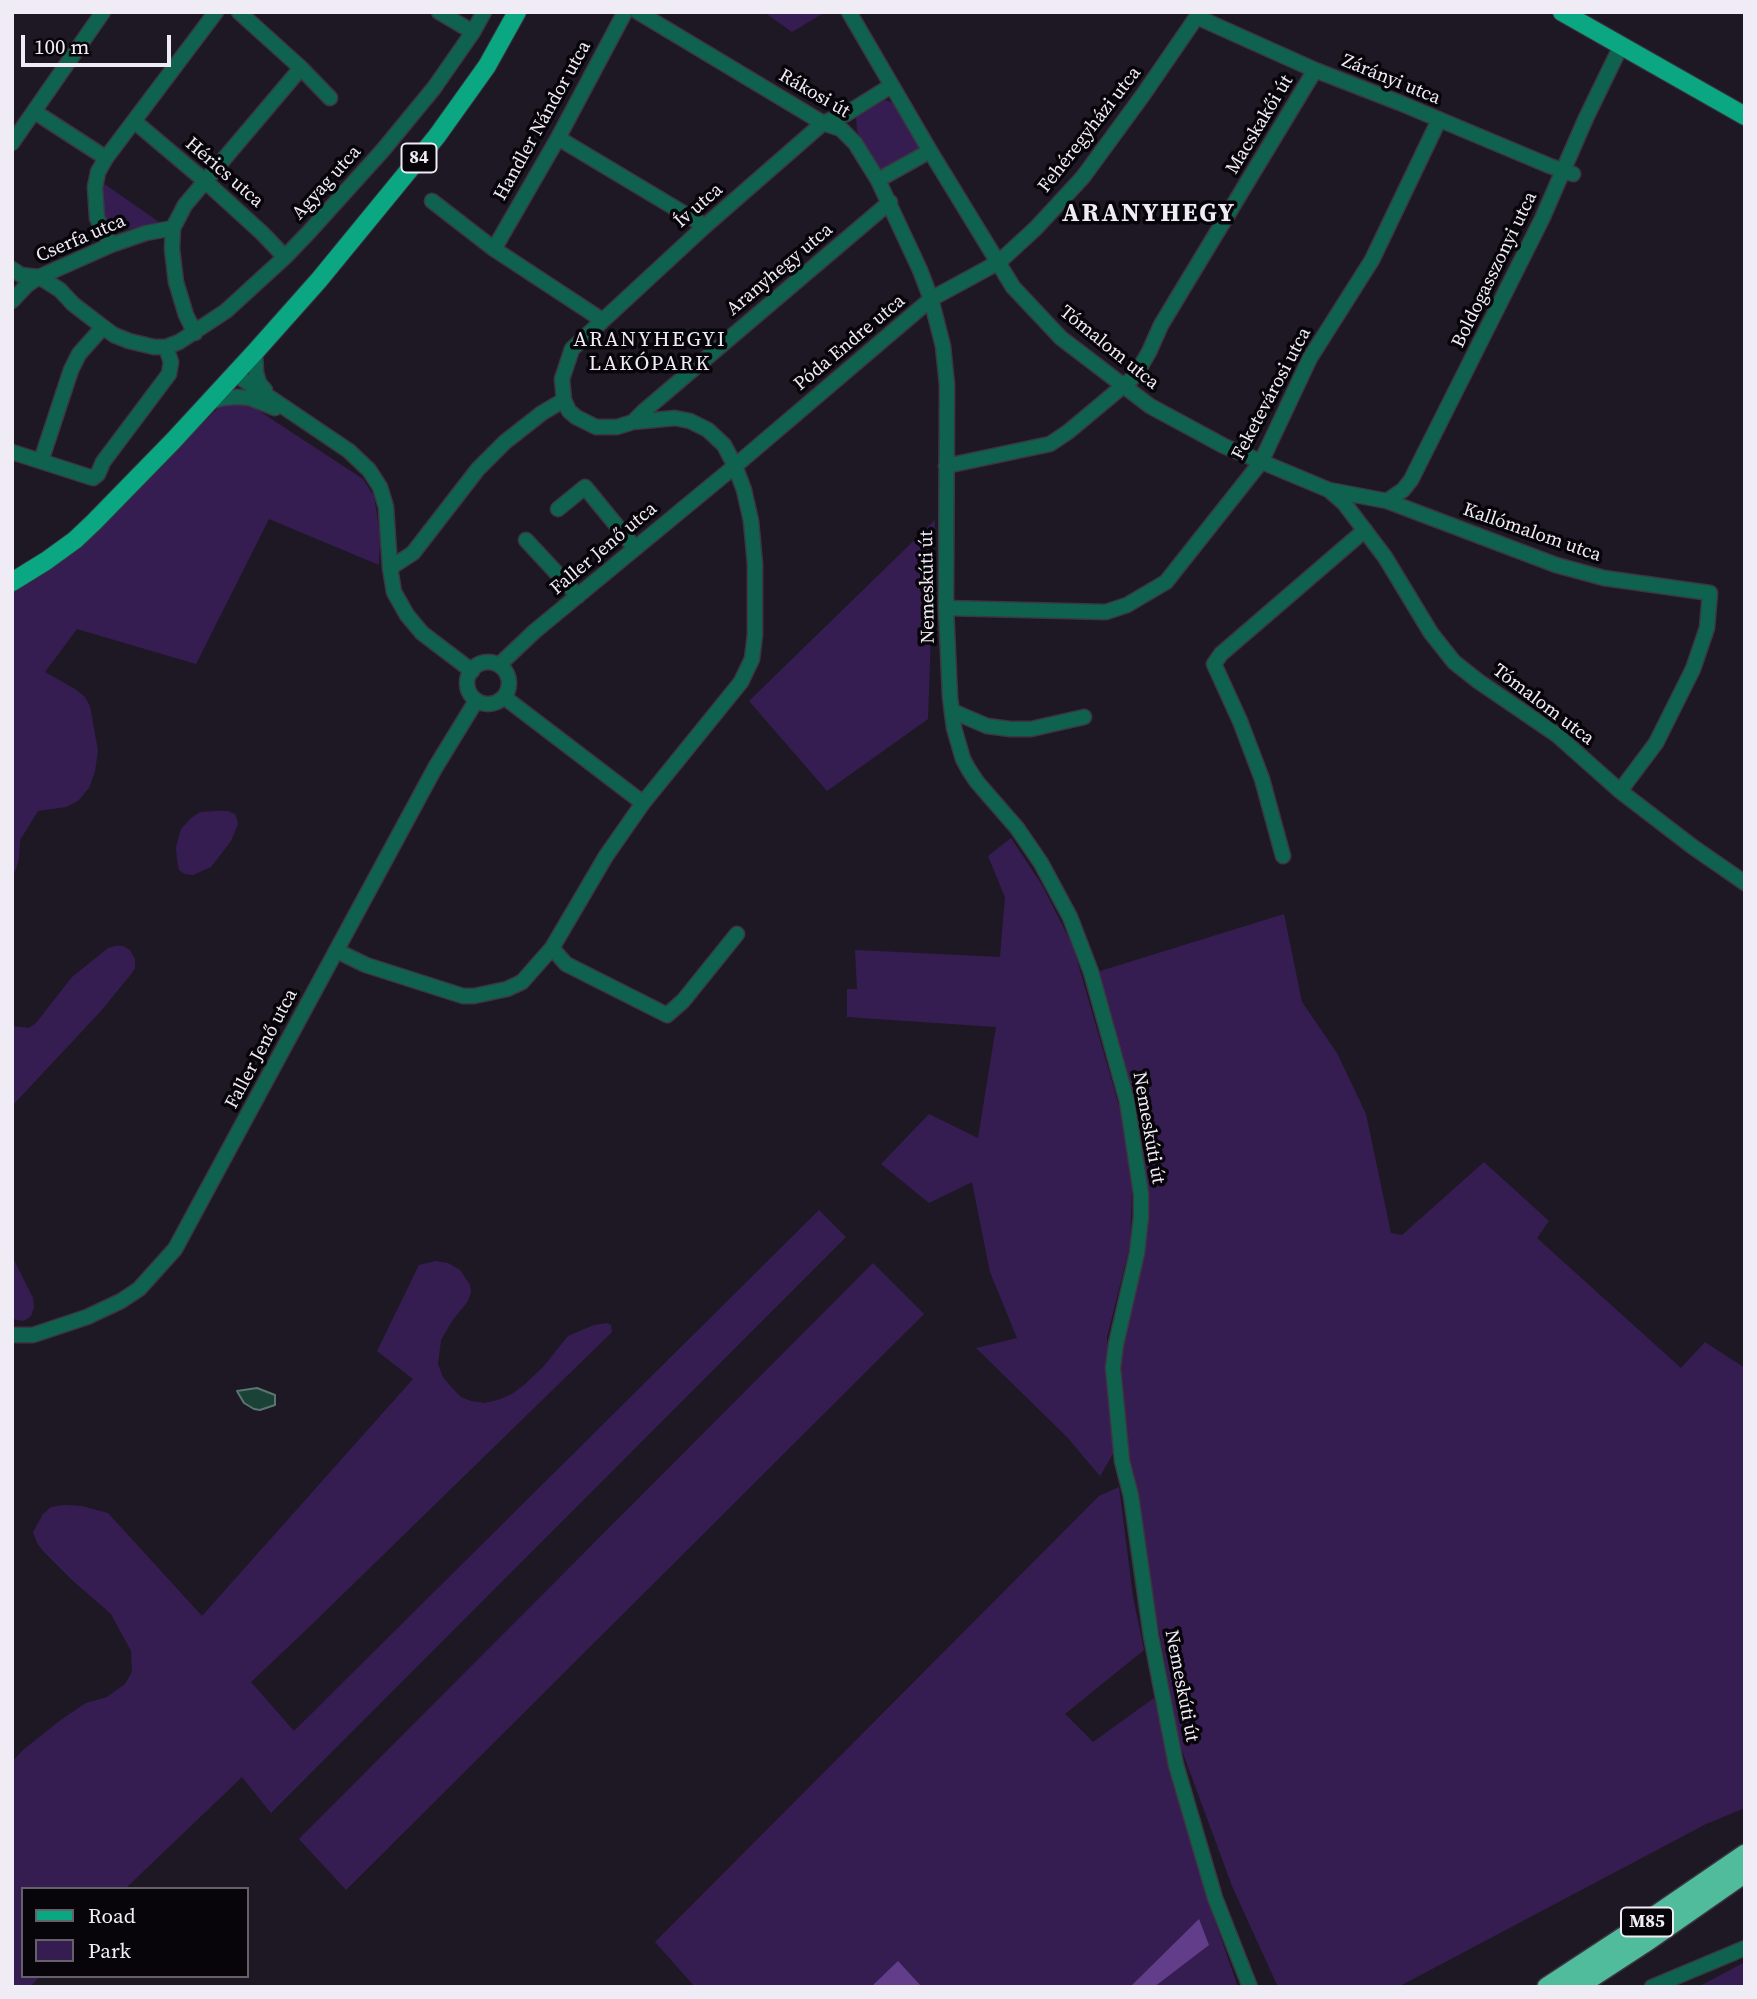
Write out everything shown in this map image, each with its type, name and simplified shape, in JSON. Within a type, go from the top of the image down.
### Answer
[{"type":"highway","name":"M85","points":[[1547,1987],[1745,1854]]},
{"type":"highway","name":"M85","points":[[1577,1987],[1745,1873]]},
{"type":"main road","name":"84","points":[[12,582],[75,540],[131,486],[256,352],[438,136],[486,66],[517,12]]},
{"type":"main road","points":[[1562,12],[1745,116]]},
{"type":"street","points":[[12,143],[103,12]]},
{"type":"street","points":[[111,246],[97,218],[95,187],[98,172],[216,12]]},
{"type":"street","points":[[239,12],[302,68],[330,98]]},
{"type":"street","points":[[439,12],[473,32]]},
{"type":"street","name":"Agyag utca","points":[[166,347],[195,333],[226,311],[285,257],[362,174],[417,109],[473,32],[484,12]]},
{"type":"street","name":"Handler Nándor utca","points":[[494,249],[558,138],[625,12]]},
{"type":"street","name":"Rákosi út","points":[[638,12],[823,123],[841,129],[855,143],[890,202],[931,299]]},
{"type":"street","name":"Tómalom utca","points":[[849,12],[1013,287],[1061,338],[1150,406],[1192,430],[1261,463],[1329,490],[1387,501]]},
{"type":"street","name":"Zárányi utca","points":[[1198,15],[1315,70],[1568,173]]},
{"type":"street","name":"Fehéregyházi utca","points":[[999,262],[1037,228],[1083,177],[1198,15]]},
{"type":"street","name":"Boldogasszonyi utca","points":[[1387,501],[1411,480],[1568,173],[1586,118],[1621,46]]},
{"type":"street","points":[[195,333],[186,315],[176,282],[172,249],[173,228],[185,205],[302,68]]},
{"type":"street","name":"Macskakői út","points":[[946,466],[1050,444],[1135,376],[1161,325],[1315,70]]},
{"type":"street","name":"Ív utca","points":[[564,400],[562,379],[572,349],[602,320],[823,123],[846,114],[891,86]]},
{"type":"street","points":[[35,112],[106,158]]},
{"type":"street","name":"Feketevárosi utca","points":[[946,608],[1106,612],[1127,605],[1166,582],[1261,463],[1310,358],[1371,260],[1439,120]]},
{"type":"street","name":"Hérics utca","points":[[134,121],[205,181],[285,257]]},
{"type":"street","points":[[558,138],[705,226]]},
{"type":"street","points":[[878,180],[930,151]]},
{"type":"street","points":[[432,201],[494,249],[602,320]]},
{"type":"street","name":"Aranyhegy utca","points":[[633,422],[890,202]]},
{"type":"street","name":"Cserfa utca","points":[[12,301],[38,277],[146,233],[173,228]]},
{"type":"street","name":"Póda Endre utca","points":[[735,466],[931,299],[999,262]]},
{"type":"street","points":[[12,269],[26,276],[38,277],[60,290],[73,304],[103,327],[130,341],[166,347],[171,362],[169,374],[93,478],[12,452]]},
{"type":"street","name":"Nemeskúti út","points":[[931,299],[943,346],[947,385],[946,608],[950,696],[958,744],[969,770],[1017,828],[1070,917],[1091,972],[1127,1101],[1141,1217],[1137,1253],[1113,1368],[1122,1461],[1131,1496],[1151,1636],[1177,1765],[1215,1898],[1250,1987]]},
{"type":"street","points":[[41,461],[75,362],[103,327]]},
{"type":"street","points":[[256,352],[255,368],[259,383],[290,412]]},
{"type":"street","points":[[235,374],[238,385],[250,398]]},
{"type":"street","points":[[235,374],[349,451],[369,470],[380,487],[386,507],[394,592],[407,615],[422,633],[472,671]]},
{"type":"street","points":[[210,402],[231,397],[250,398],[290,412]]},
{"type":"street","points":[[337,951],[366,965],[463,996],[507,989],[522,982],[552,948],[606,856],[643,803],[741,682],[752,659],[757,605],[751,521],[744,490],[724,445],[708,430],[690,421],[676,418],[633,422],[617,427],[596,427],[576,417],[569,411],[564,400],[542,413],[505,442],[478,468],[413,553],[390,568]]},
{"type":"street","name":"Faller Jenő utca","points":[[499,665],[536,631],[735,466]]},
{"type":"street","points":[[558,509],[584,487],[635,548]]},
{"type":"street","name":"Tómalom utca","points":[[1329,490],[1344,503],[1385,557],[1431,633],[1454,662],[1557,735],[1620,791],[1745,883]]},
{"type":"street","name":"Kallómalom utca","points":[[1387,501],[1556,565],[1604,578],[1710,593],[1707,628],[1693,669],[1656,743],[1620,791]]},
{"type":"street","points":[[1283,856],[1262,779],[1214,664],[1222,654],[1365,530]]},
{"type":"street","points":[[526,540],[578,596]]},
{"type":"street","points":[[481,664],[499,665],[509,680],[508,692],[494,704],[476,701],[471,696],[467,683],[472,671],[481,664]]},
{"type":"street","points":[[504,697],[643,803]]},
{"type":"street","name":"Faller Jenő utca","points":[[12,1335],[33,1335],[87,1317],[121,1301],[139,1289],[175,1250],[435,768],[476,701]]},
{"type":"street","points":[[952,711],[987,726],[1010,729],[1044,727],[1084,717]]},
{"type":"street","points":[[552,948],[566,964],[667,1015],[682,1001],[737,934]]},
{"type":"street","points":[[1652,1987],[1745,1948]]},
{"type":"green space","points":[[764,12],[825,12],[792,32]]},
{"type":"green space","points":[[885,100],[894,103],[920,148],[880,171],[857,131],[856,116]]},
{"type":"green space","points":[[103,183],[159,222],[113,233],[103,220]]},
{"type":"green space","points":[[230,402],[250,405],[363,479],[374,496],[380,536],[379,565],[269,519],[196,664],[77,629],[45,672],[75,689],[85,697],[90,706],[98,751],[95,771],[89,788],[78,801],[66,807],[38,811],[20,840],[19,858],[12,876],[12,592],[79,549],[213,413]]},
{"type":"green space","points":[[935,520],[928,719],[827,791],[749,701]]},
{"type":"green space","points":[[227,811],[235,814],[238,824],[231,841],[211,867],[193,875],[179,870],[176,847],[181,829],[200,812]]},
{"type":"green space","points":[[1011,838],[1042,885],[1073,946],[1121,1113],[1132,1188],[1130,1245],[1107,1337],[1114,1452],[1100,1476],[1067,1437],[976,1348],[1017,1338],[990,1272],[972,1182],[929,1203],[881,1164],[929,1114],[978,1138],[996,1027],[847,1017],[847,989],[857,989],[855,950],[1000,957],[1005,897],[988,856]]},
{"type":"green space","points":[[1284,914],[1302,1002],[1337,1053],[1366,1114],[1391,1233],[1402,1235],[1484,1162],[1549,1221],[1537,1238],[1681,1368],[1705,1342],[1745,1368],[1745,1808],[1706,1824],[1398,1987],[1278,1987],[1232,1886],[1180,1745],[1126,1448],[1120,1340],[1148,1232],[1142,1140],[1097,972]]},
{"type":"green space","points":[[115,946],[130,950],[135,959],[132,973],[100,1012],[12,1106],[12,1026],[29,1028],[36,1023],[72,977],[108,948]]},
{"type":"green space","points":[[819,1210],[846,1237],[271,1813],[242,1777],[127,1887],[21,1887],[21,1978],[38,1978],[30,1987],[12,1987],[12,1762],[62,1719],[86,1703],[107,1697],[125,1684],[132,1672],[131,1651],[111,1614],[72,1580],[37,1543],[33,1532],[43,1514],[51,1507],[64,1505],[82,1506],[108,1513],[202,1616],[413,1379],[377,1351],[419,1265],[436,1261],[448,1263],[460,1270],[470,1285],[468,1301],[441,1340],[438,1364],[443,1377],[452,1388],[461,1397],[471,1401],[484,1403],[512,1394],[543,1367],[568,1336],[594,1325],[611,1325],[612,1332],[609,1335],[251,1682],[294,1731]]},
{"type":"green space","points":[[12,1256],[33,1298],[31,1316],[24,1321],[12,1319]]},
{"type":"green space","points":[[873,1263],[924,1314],[346,1890],[299,1839]]},
{"type":"green space","points":[[1119,1487],[1133,1597],[1144,1650],[1065,1714],[1093,1742],[1154,1698],[1208,1901],[1238,1987],[695,1987],[655,1942],[1099,1496]]},
{"type":"green space","points":[[1745,1962],[1745,1987],[1698,1987]]},
{"type":"shaded area","points":[[257,1388],[275,1395],[275,1405],[260,1410],[254,1409],[244,1403],[237,1391]]},
{"type":"shaded area","points":[[1199,1919],[1209,1945],[1154,1987],[1130,1987]]},
{"type":"shaded area","points":[[898,1961],[922,1987],[871,1987]]},
{"type":"district","name":"ARANYHEGY","points":[[1149,214]]},
{"type":"district","name":"ARANYHEGYI LAKÓPARK","points":[[650,353]]}]
